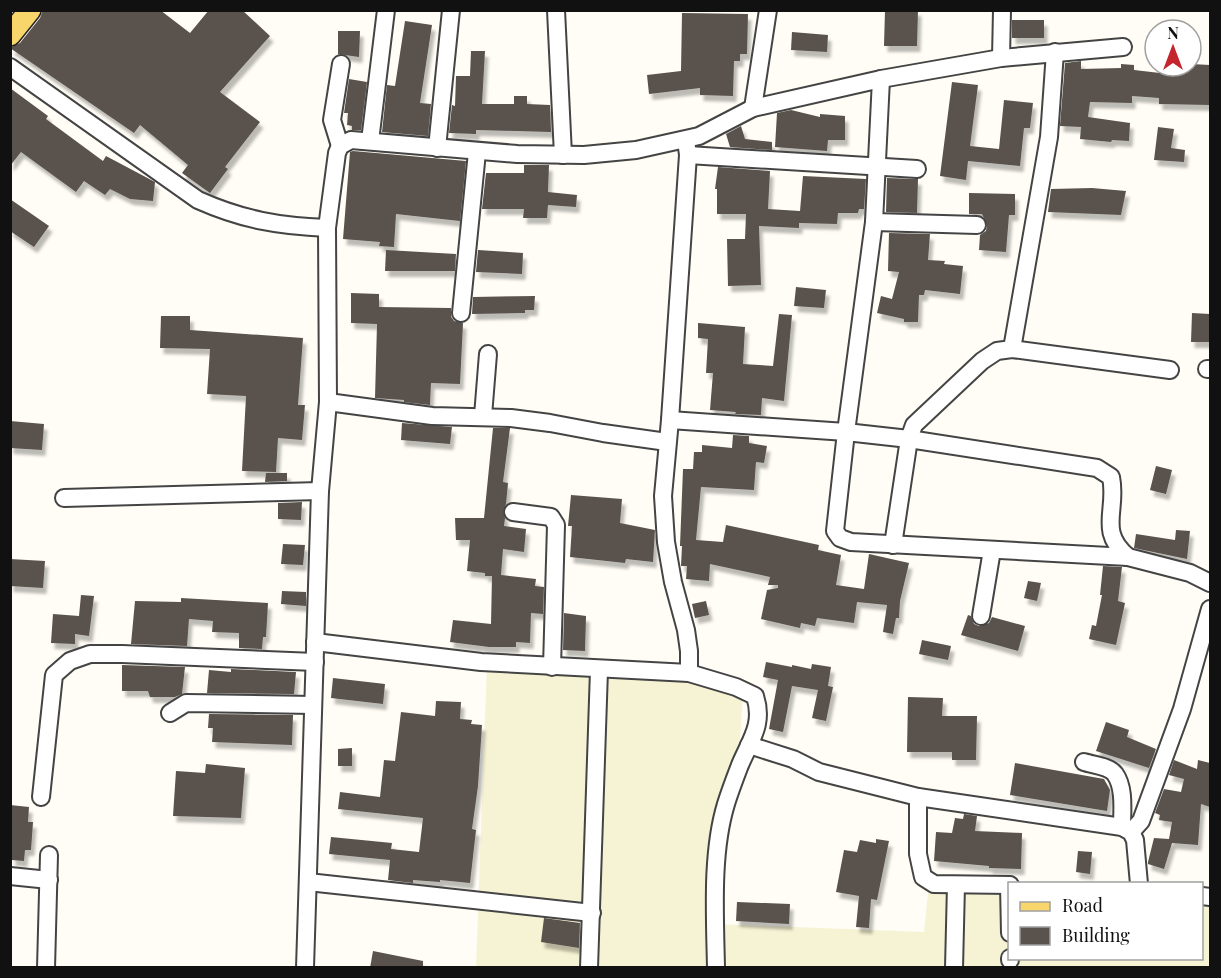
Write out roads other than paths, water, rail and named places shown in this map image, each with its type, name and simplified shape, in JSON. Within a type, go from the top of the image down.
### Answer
[{"type":"main road","points":[[10,35],[30,10]]},
{"type":"street","points":[[370,141],[386,10]]},
{"type":"street","points":[[437,148],[451,10]]},
{"type":"street","points":[[556,10],[563,155]]},
{"type":"street","points":[[753,108],[768,10]]},
{"type":"street","points":[[1000,58],[1002,10]]},
{"type":"street","points":[[689,673],[686,630],[673,582],[666,542],[663,496],[687,147],[699,135],[753,108],[880,80],[1000,58],[1123,47]]},
{"type":"street","points":[[1012,349],[1049,137],[1055,52]]},
{"type":"street","points":[[340,146],[332,120],[341,64]]},
{"type":"street","points":[[10,68],[198,200],[227,213],[285,226],[327,228]]},
{"type":"street","points":[[880,80],[874,222],[835,531],[840,538],[851,542],[1128,557],[1190,573],[1210,583]]},
{"type":"street","points":[[305,968],[320,492],[328,402],[327,228],[337,153],[340,146],[351,140],[477,152],[563,155],[687,147],[917,169]]},
{"type":"street","points":[[461,313],[477,152]]},
{"type":"street","points":[[874,222],[977,225]]},
{"type":"street","points":[[893,545],[909,439],[914,425],[982,361],[997,351],[1012,349],[1170,370]]},
{"type":"street","points":[[483,416],[488,354]]},
{"type":"street","points":[[328,402],[432,416],[483,416],[550,423],[603,434],[667,442]]},
{"type":"street","points":[[670,420],[846,432],[909,439],[1097,468],[1111,477],[1114,491],[1111,533],[1117,548],[1128,557]]},
{"type":"street","points":[[64,498],[320,492]]},
{"type":"street","points":[[513,512],[551,516],[556,525],[552,667]]},
{"type":"street","points":[[981,616],[992,550]]},
{"type":"street","points":[[749,745],[793,759],[819,772],[918,797],[1127,829],[1141,821],[1182,709],[1210,609]]},
{"type":"street","points":[[315,642],[481,662],[689,673],[736,687],[755,696],[760,711],[757,727],[726,804],[722,822],[716,895],[716,968]]},
{"type":"street","points":[[41,797],[54,675],[70,661],[90,654],[122,654],[315,662]]},
{"type":"street","points":[[589,968],[599,670]]},
{"type":"street","points":[[171,713],[186,703],[313,705]]},
{"type":"street","points":[[1084,762],[1106,768],[1115,774],[1121,791],[1127,829],[1135,840],[1139,882]]},
{"type":"street","points":[[918,797],[918,854],[923,877],[934,884],[1008,885]]},
{"type":"street","points":[[46,968],[49,855]]},
{"type":"street","points":[[10,876],[49,880]]},
{"type":"street","points":[[308,882],[592,913]]},
{"type":"street","points":[[954,968],[956,885]]}]
